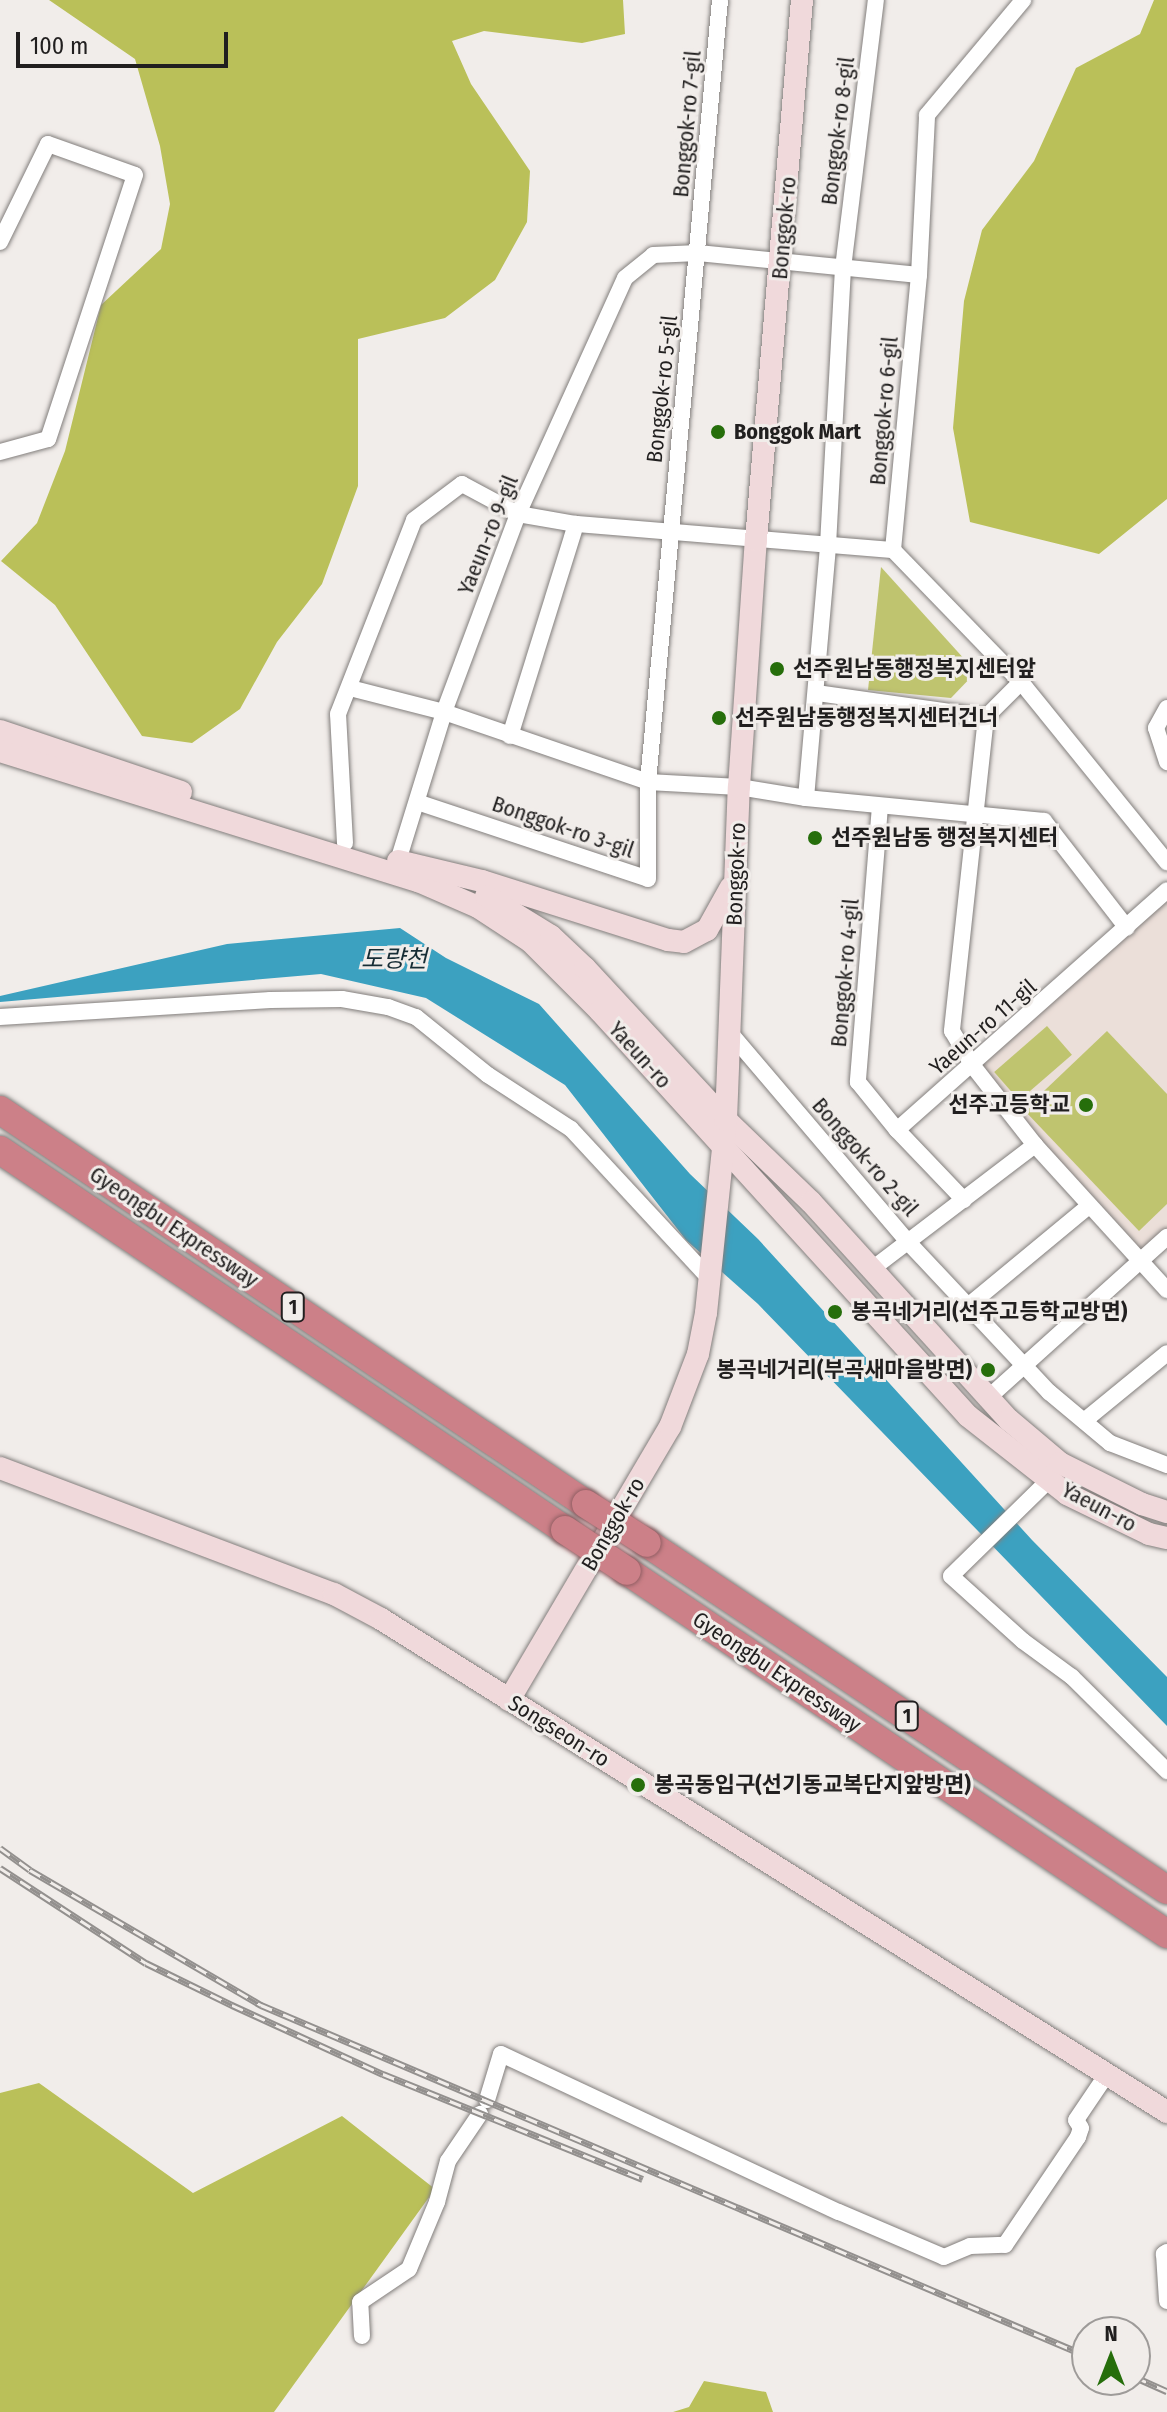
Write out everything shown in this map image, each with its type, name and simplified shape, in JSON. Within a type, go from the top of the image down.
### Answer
[{"type":"highway","name":"Gyeongbu Expressway","points":[[0,1110],[1167,1890]]},
{"type":"highway","name":"Gyeongbu Expressway","points":[[0,1150],[1167,1934]]},
{"type":"main road","name":"Bonggok-ro","points":[[509,1700],[670,1427],[698,1354],[710,1279],[726,1120],[739,787],[756,540],[802,0]]},
{"type":"main road","name":"Yaeun-ro","points":[[0,731],[398,861],[489,897],[551,936],[585,968],[726,1120],[811,1202],[1009,1420],[1060,1463],[1142,1504],[1167,1512]]},
{"type":"main road","name":"Yaeun-ro","points":[[0,751],[418,881],[478,907],[530,941],[600,1011],[968,1416],[1049,1480],[1081,1500],[1149,1534],[1167,1538]]},
{"type":"main road","points":[[398,861],[482,881],[668,940],[684,942],[707,930],[735,878]]},
{"type":"main road","name":"Songseon-ro","points":[[0,1468],[334,1594],[394,1627],[1167,2112]]},
{"type":"street","name":"Bonggok-ro 7-gil","points":[[698,253],[720,0]]},
{"type":"street","name":"Bonggok-ro 8-gil","points":[[843,268],[876,0]]},
{"type":"street","points":[[698,253],[919,275],[927,115],[1023,0]]},
{"type":"street","points":[[0,242],[48,144],[135,175],[48,439],[0,452]]},
{"type":"street","name":"Yaeun-ro 9-gil","points":[[398,861],[444,712],[518,514],[625,278],[643,261],[664,254],[698,253]]},
{"type":"street","name":"Bonggok-ro 5-gil","points":[[670,530],[698,253]]},
{"type":"street","name":"Bonggok-ro 6-gil","points":[[828,545],[843,268]]},
{"type":"street","name":"Bonggok-ro 6-gil","points":[[893,550],[919,275]]},
{"type":"street","points":[[345,843],[338,714],[414,520],[462,484],[518,514],[576,524],[893,550],[1021,682],[1167,862]]},
{"type":"street","points":[[510,736],[576,524]]},
{"type":"street","name":"Bonggok-ro 3-gil","points":[[417,802],[648,879],[648,782],[670,530]]},
{"type":"street","points":[[806,798],[828,545]]},
{"type":"street","points":[[1021,682],[986,717],[952,1031],[973,1066],[1035,1145],[1167,1290]]},
{"type":"street","points":[[350,688],[444,712],[648,782],[739,787],[806,798],[1044,821],[1127,928]]},
{"type":"street","points":[[817,693],[986,717]]},
{"type":"street","points":[[1167,708],[1156,728],[1167,762]]},
{"type":"street","name":"Bonggok-ro 4-gil","points":[[880,806],[858,1082],[897,1130]]},
{"type":"street","name":"Yaeun-ro 11-gil","points":[[897,1130],[973,1066],[1167,890]]},
{"type":"street","points":[[0,1017],[270,1000],[342,999],[388,1007],[416,1017],[488,1075],[571,1129],[710,1279]]},
{"type":"street","name":"Bonggok-ro 2-gil","points":[[731,1034],[908,1242],[1023,1366],[1110,1443],[1167,1465]]},
{"type":"street","points":[[897,1130],[964,1200]]},
{"type":"street","points":[[872,1269],[1035,1145]]},
{"type":"street","points":[[968,1306],[1089,1206]]},
{"type":"street","points":[[988,1398],[1167,1237]]},
{"type":"street","points":[[1084,1421],[1167,1353]]},
{"type":"street","points":[[1049,1480],[951,1576],[1023,1641],[1072,1677],[1167,1771]]},
{"type":"street","points":[[362,2336],[360,2302],[409,2269],[437,2202],[448,2161],[483,2107],[501,2054],[839,2212],[944,2257],[970,2246],[1005,2245],[1078,2137],[1081,2128],[1076,2120],[1107,2074]]},
{"type":"street","points":[[1167,2252],[1164,2254],[1167,2301]]},
{"type":"shaded area","name":"선주고등학교","points":[[1167,890],[1167,1237],[1139,1262],[973,1066]]},
{"type":"green space","points":[[49,0],[623,0],[625,34],[582,43],[484,31],[452,41],[471,84],[530,171],[527,222],[495,280],[445,318],[358,339],[358,486],[322,584],[277,642],[240,709],[192,743],[142,736],[55,605],[1,561],[37,523],[65,451],[101,305],[161,249],[170,204],[160,146],[135,59]]},
{"type":"green space","points":[[1154,0],[1167,0],[1167,499],[1099,554],[970,522],[953,428],[964,301],[982,230],[1034,161],[1076,68],[1140,34]]},
{"type":"green space","points":[[881,567],[976,672],[951,698],[868,690]]},
{"type":"green space","points":[[1047,1026],[1072,1055],[1019,1101],[994,1072]]},
{"type":"green space","points":[[1107,1031],[1167,1094],[1167,1204],[1139,1231],[1024,1110]]},
{"type":"green space","points":[[39,2083],[193,2193],[342,2116],[435,2189],[274,2412],[0,2412],[0,2093]]},
{"type":"green space","points":[[704,2381],[766,2392],[773,2412],[673,2412],[689,2407]]},
{"type":"water","name":"도량천","points":[[400,928],[446,958],[539,1004],[690,1174],[758,1239],[1032,1540],[1167,1677],[1167,1726],[758,1304],[686,1240],[565,1085],[426,998],[321,974],[0,1002],[0,996],[227,944]]},
{"type":"railway","points":[[0,1848],[30,1870],[261,2005],[1071,2349]]},
{"type":"railway","points":[[0,1868],[146,1963],[232,2005],[383,2074],[643,2179]]},
{"type":"railway","points":[[1151,2384],[1167,2391]]},
{"type":"place","name":"Bonggok Mart","points":[[718,432]]},
{"type":"place","name":"선주원남동행정복지센터앞","points":[[777,669]]},
{"type":"place","name":"선주원남동행정복지센터건너","points":[[719,718]]},
{"type":"place","name":"선주원남동 행정복지센터","points":[[815,838]]},
{"type":"place","name":"선주고등학교","points":[[1086,1105]]},
{"type":"place","name":"봉곡네거리(선주고등학교방면)","points":[[835,1312]]},
{"type":"place","name":"봉곡네거리(부곡새마을방면)","points":[[988,1370]]},
{"type":"place","name":"봉곡동입구(선기동교복단지앞방면)","points":[[638,1785]]}]
